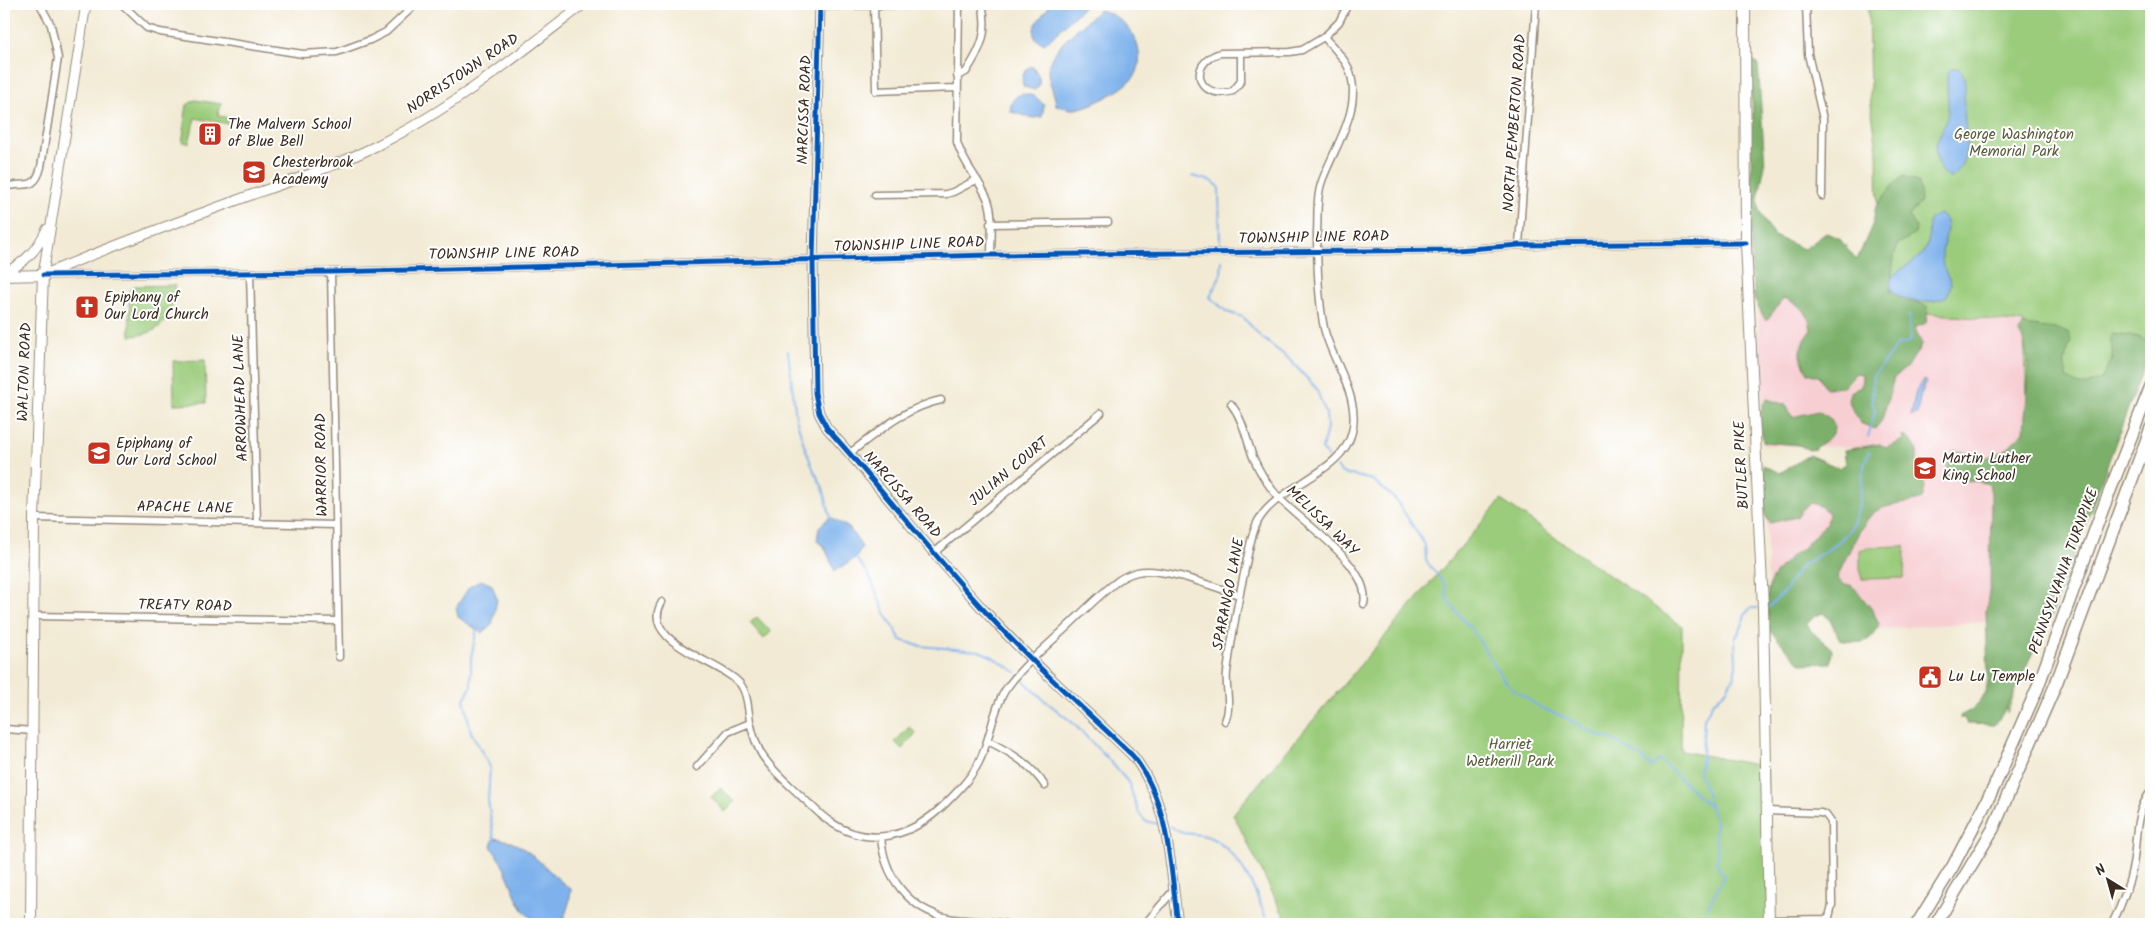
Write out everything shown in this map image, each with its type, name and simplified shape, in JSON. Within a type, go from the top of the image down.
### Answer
[{"type":"highway","name":"PENNSYLVANIA TURNPIKE","points":[[1917,924],[1953,866],[2002,769],[2037,689],[2102,511],[2151,386]]},
{"type":"highway","name":"PENNSYLVANIA TURNPIKE","points":[[1936,924],[1993,828],[2056,684],[2151,428]]},
{"type":"main road","name":"BUTLER PIKE","points":[[1745,4],[1746,243],[1763,607],[1769,922]]},
{"type":"main road","name":"TOWNSHIP LINE ROAD","points":[[4,274],[43,275]]},
{"type":"main road","name":"WALTON ROAD","points":[[31,924],[34,730],[32,616],[43,275]]},
{"type":"street","points":[[4,188],[13,184],[25,186],[31,184],[39,174],[41,167],[58,58],[52,25],[40,4]]},
{"type":"street","name":"WALTON ROAD","points":[[43,275],[86,4]]},
{"type":"street","points":[[122,4],[147,28],[160,32],[303,54],[337,52],[370,40],[386,32],[416,4]]},
{"type":"street","name":"NORRISTOWN ROAD","points":[[43,275],[96,253],[303,176],[378,145],[442,109],[501,68],[584,4]]},
{"type":"street","points":[[874,4],[876,90],[956,88]]},
{"type":"street","points":[[820,5],[969,4]]},
{"type":"street","points":[[957,76],[966,72],[980,48],[986,19],[982,4]]},
{"type":"street","points":[[1241,54],[1241,81],[1233,91],[1216,93],[1203,85],[1199,79],[1199,72],[1202,65],[1209,58],[1220,53],[1241,54],[1302,50],[1324,37],[1339,22],[1348,4]]},
{"type":"street","name":"NORTH PEMBERTON ROAD","points":[[1519,245],[1536,4]]},
{"type":"street","points":[[1806,4],[1808,54],[1823,119],[1822,196]]},
{"type":"street","name":"NARCISSA ROAD","points":[[820,5],[812,260],[815,392],[819,413],[827,428],[850,453],[904,520],[935,552],[981,607],[1141,766],[1153,790],[1164,824],[1178,924]]},
{"type":"street","points":[[959,5],[956,88],[957,142],[990,207],[991,255]]},
{"type":"street","name":"SPARANGO LANE","points":[[1225,721],[1228,712],[1227,674],[1239,594],[1251,539],[1257,522],[1264,512],[1279,498],[1340,454],[1349,440],[1354,426],[1352,403],[1324,328],[1317,251],[1318,195],[1321,182],[1351,115],[1352,86],[1351,76],[1344,59],[1324,37]]},
{"type":"street","points":[[875,195],[946,194],[976,180]]},
{"type":"street","points":[[4,274],[30,256],[38,246],[52,218]]},
{"type":"street","points":[[990,224],[1108,222]]},
{"type":"street","name":"TOWNSHIP LINE ROAD","points":[[43,275],[331,272],[991,255],[1458,250],[1519,245],[1746,243]]},
{"type":"street","name":"WARRIOR ROAD","points":[[331,272],[339,657]]},
{"type":"street","name":"ARROWHEAD LANE","points":[[250,273],[257,522]]},
{"type":"street","points":[[850,453],[906,412],[918,406],[941,400]]},
{"type":"street","name":"MELISSA WAY","points":[[1230,404],[1240,418],[1258,467],[1279,498],[1343,556],[1364,589],[1364,604]]},
{"type":"street","name":"JULIAN COURT","points":[[935,552],[1101,413]]},
{"type":"street","name":"APACHE LANE","points":[[34,518],[336,525]]},
{"type":"street","points":[[662,602],[658,618],[669,638],[683,650],[725,671],[736,679],[746,696],[750,723],[757,745],[768,763],[823,816],[854,833],[881,837],[902,833],[928,821],[972,774],[988,741],[1005,691],[1033,659],[1113,584],[1136,572],[1159,572],[1239,594]]},
{"type":"street","name":"TREATY ROAD","points":[[32,616],[338,621]]},
{"type":"street","points":[[697,767],[728,732],[750,723]]},
{"type":"street","points":[[4,729],[34,730]]},
{"type":"street","points":[[988,741],[1005,749],[1022,761],[1039,777],[1045,786]]},
{"type":"street","points":[[2112,924],[2129,882],[2135,853],[2138,817],[2151,790]]},
{"type":"street","points":[[1767,811],[1821,813],[1826,815],[1831,822],[1832,905],[1829,917],[1825,919],[1769,922]]},
{"type":"street","points":[[881,837],[882,848],[892,876],[903,892],[914,903],[949,918],[1006,924]]},
{"type":"street","points":[[1145,924],[1173,891]]},
{"type":"shaded area","name":"Martin Luther King School","points":[[1758,298],[2041,324],[1998,621],[1832,632],[1829,592],[1768,599],[1766,474],[1855,470],[1852,447],[1764,445]]},
{"type":"green space","name":"George Washington Memorial Park","points":[[1868,4],[2151,4],[2151,326],[2035,643],[2007,713],[1997,465],[2031,468],[2023,323],[1879,308],[1877,151],[1870,96]]},
{"type":"green space","points":[[1751,59],[1758,64],[1765,165],[1758,198],[1759,211],[1774,236],[1804,249],[1826,233],[1839,238],[1857,260],[1873,223],[1876,206],[1896,182],[1904,176],[1919,183],[1921,201],[1909,216],[1916,227],[1915,234],[1898,244],[1894,257],[1890,290],[1928,307],[1926,323],[1914,328],[1922,344],[1909,365],[1894,378],[1882,420],[1875,429],[1860,423],[1848,400],[1850,392],[1861,387],[1862,374],[1856,373],[1843,387],[1825,388],[1820,377],[1808,373],[1800,351],[1811,331],[1810,324],[1803,310],[1784,298],[1766,321],[1755,301],[1752,276],[1751,143],[1753,111],[1750,85]]},
{"type":"green space","points":[[195,100],[221,104],[218,116],[231,118],[230,124],[195,118],[189,143],[182,142],[187,105]]},
{"type":"green space","points":[[175,285],[172,305],[164,321],[151,332],[130,336],[129,291],[134,286]]},
{"type":"green space","points":[[2024,325],[2063,330],[2069,333],[2071,341],[2064,362],[2068,379],[2079,385],[2087,385],[2101,379],[2113,358],[2110,334],[2141,337],[2151,347],[2048,625],[2010,701],[1995,725],[1967,724],[1964,718],[1960,718],[1960,716],[1971,710],[1980,701],[1986,692],[1988,679],[1986,611],[1990,585],[1991,494],[1989,484],[1976,481],[1965,482],[1946,475],[1948,460],[1954,450],[1988,457],[2004,451],[2024,432],[2028,368],[2024,344],[2019,332]]},
{"type":"green space","points":[[205,360],[206,403],[174,404],[173,361]]},
{"type":"green space","points":[[1767,399],[1786,405],[1792,417],[1818,411],[1831,419],[1834,427],[1833,434],[1815,449],[1809,450],[1799,445],[1763,442],[1761,414]]},
{"type":"green space","points":[[1902,435],[1911,441],[1916,449],[1916,470],[1921,473],[1925,487],[1922,499],[1881,508],[1876,511],[1865,523],[1837,578],[1844,585],[1852,585],[1871,608],[1879,623],[1876,630],[1869,639],[1859,642],[1847,642],[1840,640],[1831,621],[1823,613],[1815,616],[1807,624],[1811,631],[1832,649],[1831,663],[1801,664],[1769,630],[1768,589],[1781,566],[1803,548],[1827,524],[1829,513],[1820,506],[1810,503],[1797,517],[1770,523],[1765,515],[1763,465],[1780,473],[1809,455],[1839,468],[1846,464],[1844,450],[1880,444],[1886,448],[1903,440]]},
{"type":"green space","name":"Harriet Wetherill Park","points":[[1501,500],[1682,626],[1681,751],[1767,767],[1769,924],[1288,924],[1233,814]]},
{"type":"green space","points":[[1905,546],[1904,578],[1862,579],[1860,573],[1860,550],[1869,547]]},
{"type":"green space","points":[[757,617],[771,632],[764,639],[750,623]]},
{"type":"green space","points":[[909,727],[916,733],[902,749],[895,742]]},
{"type":"green space","points":[[721,788],[735,802],[725,812],[711,797]]},
{"type":"water","points":[[1050,4],[1086,5],[1045,44],[1034,35],[1034,30]]},
{"type":"water","points":[[1099,10],[1117,18],[1132,33],[1139,52],[1137,72],[1119,90],[1091,104],[1073,109],[1056,105],[1048,75],[1049,63],[1060,46]]},
{"type":"water","points":[[1029,67],[1033,67],[1039,78],[1039,84],[1035,90],[1024,87],[1022,81],[1025,71]]},
{"type":"water","points":[[1957,68],[1964,76],[1965,82],[1964,106],[1967,144],[1962,164],[1956,174],[1950,178],[1945,175],[1940,167],[1936,144],[1948,111],[1948,72],[1951,69]]},
{"type":"water","points":[[1023,94],[1035,96],[1044,105],[1042,117],[1033,118],[1011,112],[1013,100]]},
{"type":"water","points":[[1941,214],[1945,219],[1947,229],[1942,257],[1944,268],[1951,283],[1949,292],[1946,297],[1930,302],[1911,301],[1902,298],[1895,294],[1891,287],[1891,279],[1921,255],[1929,240],[1930,219]]},
{"type":"water","points":[[1924,380],[1926,382],[1921,393],[1917,414],[1911,416],[1916,390]]},
{"type":"water","points":[[830,517],[849,528],[862,547],[856,558],[835,571],[824,546],[817,541],[819,527]]},
{"type":"water","points":[[481,580],[492,585],[497,599],[492,625],[482,633],[458,617],[456,608],[469,587]]},
{"type":"water","points":[[494,838],[506,840],[517,845],[536,858],[571,889],[569,903],[562,924],[539,921],[525,913],[491,846]]},
{"type":"waterway","points":[[1192,176],[1212,181],[1219,187],[1220,247]]},
{"type":"waterway","points":[[1222,261],[1221,274],[1210,297],[1227,312],[1243,317],[1261,337],[1288,358],[1316,388],[1326,414],[1327,428],[1322,449],[1328,457]]},
{"type":"waterway","points":[[1868,437],[1875,412],[1872,401],[1873,377],[1897,345],[1909,342],[1911,338],[1909,315]]},
{"type":"waterway","points":[[788,351],[796,418],[814,471],[823,488],[831,519]]},
{"type":"waterway","points":[[1769,607],[1785,590],[1803,565],[1831,548],[1853,524],[1859,506],[1863,469],[1869,451]]},
{"type":"waterway","points":[[1337,467],[1342,473],[1373,480],[1396,500],[1425,545],[1426,561],[1446,588],[1447,600],[1475,634],[1503,679],[1513,689],[1541,708],[1562,716],[1598,735],[1613,740],[1642,758],[1651,767],[1659,760],[1709,806]]},
{"type":"waterway","points":[[855,557],[869,575],[884,611],[901,640],[920,646],[979,651],[993,657],[1016,672]]},
{"type":"waterway","points":[[1708,797],[1699,771],[1702,758],[1704,718],[1712,704],[1727,689],[1734,676],[1736,665],[1735,639],[1742,626],[1745,614],[1751,608],[1757,608]]},
{"type":"waterway","points":[[477,628],[471,658],[471,687],[464,699],[471,732],[490,767],[488,801],[494,839]]},
{"type":"waterway","points":[[1019,676],[1043,699],[1073,723],[1110,761],[1128,782],[1139,813],[1145,821],[1159,824]]},
{"type":"waterway","points":[[1707,908],[1724,876],[1716,863],[1718,856],[1715,837],[1716,822],[1708,801]]},
{"type":"waterway","points":[[1170,826],[1180,832],[1211,838],[1231,853],[1247,875],[1268,924]]},
{"type":"waterway","points":[[1702,924],[1706,911]]},
{"type":"waterway","points":[[565,920],[577,924]]},
{"type":"cycle path","points":[[820,4],[813,260],[815,393],[819,413],[827,428],[981,607],[1036,664],[1133,756],[1155,794],[1161,815],[1170,858],[1178,924]]},
{"type":"cycle path","points":[[43,275],[331,272],[991,255],[1458,250],[1519,245],[1746,243]]},
{"type":"place","name":"The Malvern School of Blue Bell","points":[[210,134]]},
{"type":"place","name":"Chesterbrook Academy","points":[[254,172]]},
{"type":"place","name":"Epiphany of Our Lord Church","points":[[87,307]]},
{"type":"place","name":"Epiphany of Our Lord School","points":[[99,453]]},
{"type":"place","name":"Martin Luther King School","points":[[1925,468]]},
{"type":"place","name":"Lu Lu Temple","points":[[1930,677]]}]
